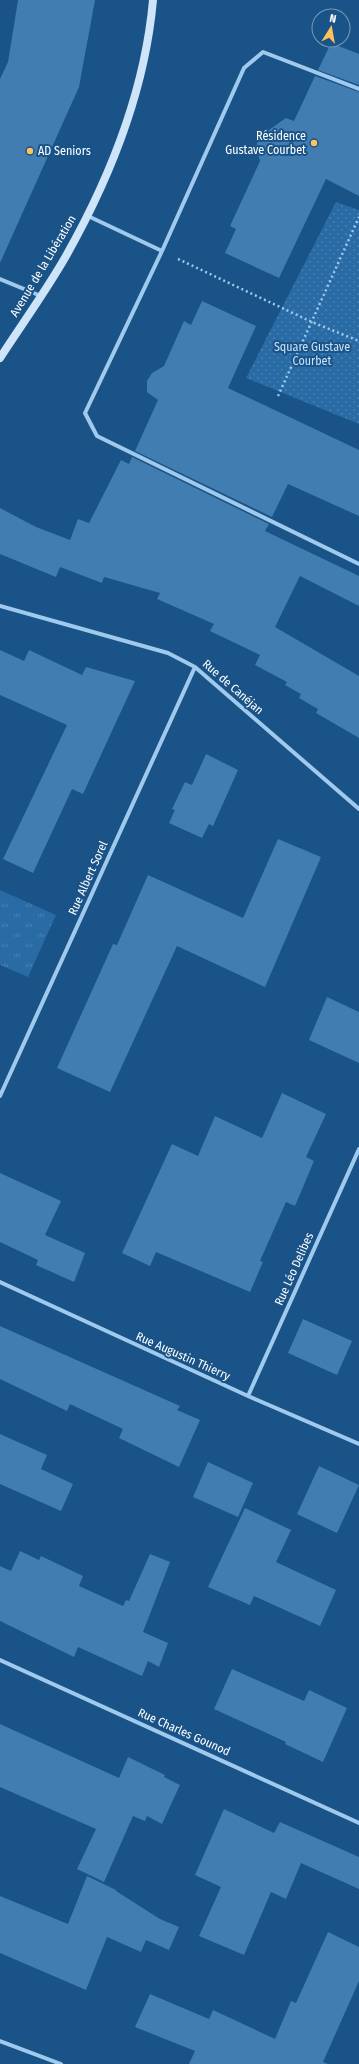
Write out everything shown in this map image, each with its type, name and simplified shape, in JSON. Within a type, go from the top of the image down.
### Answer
[{"type":"main road","name":"Avenue de la Libération","points":[[0,358],[65,258],[88,216],[120,143],[132,106],[144,59],[153,0]]},
{"type":"street","points":[[359,89],[263,52],[244,68],[162,251],[85,413],[97,436],[359,564]]},
{"type":"street","points":[[88,216],[162,251]]},
{"type":"street","points":[[0,279],[41,296]]},
{"type":"street","name":"Rue de Canéjan","points":[[0,606],[168,653],[195,667],[359,809]]},
{"type":"street","name":"Rue Albert Sorel","points":[[0,1096],[195,667]]},
{"type":"street","name":"Rue Léo Delibes","points":[[248,1396],[359,1149]]},
{"type":"street","name":"Rue Augustin Thierry","points":[[0,1282],[248,1396],[359,1444]]},
{"type":"street","name":"Rue Charles Gounod","points":[[0,1660],[359,1823]]},
{"type":"street","points":[[0,2041],[61,2064]]},
{"type":"path","points":[[278,396],[359,217]]},
{"type":"path","points":[[162,251],[312,322],[359,341]]},
{"type":"green space","name":"Square Gustave Courbet","points":[[336,202],[359,210],[359,424],[246,378]]},
{"type":"green space","points":[[0,890],[56,915],[28,977],[0,965]]},
{"type":"building","points":[[18,0],[95,0],[79,87],[0,263],[0,79],[8,62]]},
{"type":"building","points":[[329,48],[344,48],[359,54],[359,85],[318,70]]},
{"type":"building","points":[[315,76],[359,92],[359,196],[326,179],[279,278],[225,253],[236,229],[230,226],[260,161],[256,147],[259,137],[286,118],[294,121]]},
{"type":"building","points":[[202,301],[256,326],[228,388],[359,450],[359,516],[288,484],[272,517],[135,451],[158,400],[147,392],[147,381],[152,373],[164,366],[184,321],[191,325]]},
{"type":"building","points":[[132,457],[269,524],[265,531],[359,576],[359,606],[300,576],[275,627],[359,676],[359,738],[316,713],[318,709],[299,698],[301,694],[285,685],[287,682],[255,665],[260,655],[210,631],[214,624],[157,599],[160,593],[104,577],[102,583],[60,567],[56,577],[0,554],[0,508],[36,527],[70,540],[78,519],[89,523],[121,460],[129,464]]},
{"type":"building","points":[[0,650],[24,661],[29,650],[82,675],[86,667],[135,681],[83,794],[72,789],[33,873],[3,859],[67,725],[0,695]]},
{"type":"building","points":[[206,754],[238,770],[213,826],[209,824],[202,838],[169,823],[175,810],[172,809],[185,782],[192,785]]},
{"type":"building","points":[[278,839],[321,857],[265,987],[177,946],[110,1092],[57,1068],[113,944],[117,945],[148,875],[243,918]]},
{"type":"building","points":[[327,997],[359,1012],[359,1063],[309,1040]]},
{"type":"building","points":[[282,1093],[326,1114],[306,1157],[314,1161],[295,1206],[286,1202],[260,1261],[263,1262],[250,1292],[156,1252],[150,1266],[122,1253],[172,1144],[198,1156],[215,1116],[262,1138]]},
{"type":"building","points":[[0,1173],[61,1201],[45,1235],[85,1253],[74,1282],[36,1265],[38,1260],[0,1242]]},
{"type":"building","points":[[303,1319],[352,1341],[337,1375],[288,1353]]},
{"type":"building","points":[[0,1326],[180,1406],[177,1410],[200,1420],[179,1467],[119,1438],[123,1429],[70,1404],[67,1411],[0,1379]]},
{"type":"building","points":[[0,1434],[47,1455],[41,1469],[73,1484],[61,1511],[0,1484]]},
{"type":"building","points":[[208,1462],[253,1483],[238,1517],[193,1497]]},
{"type":"building","points":[[319,1466],[359,1485],[337,1533],[297,1514]]},
{"type":"building","points":[[245,1508],[291,1530],[276,1562],[336,1590],[320,1626],[254,1596],[250,1605],[208,1587]]},
{"type":"building","points":[[20,1551],[39,1560],[41,1556],[83,1576],[79,1586],[123,1606],[126,1600],[129,1601],[150,1554],[170,1562],[143,1632],[168,1643],[159,1667],[148,1661],[142,1676],[78,1647],[74,1657],[0,1621],[0,1566],[11,1571]]},
{"type":"building","points":[[232,1669],[304,1701],[309,1690],[347,1708],[323,1762],[285,1744],[286,1742],[214,1709]]},
{"type":"building","points":[[0,1724],[119,1778],[128,1757],[165,1775],[164,1777],[180,1785],[162,1824],[147,1816],[145,1821],[133,1816],[104,1882],[77,1869],[96,1829],[0,1787]]},
{"type":"building","points":[[224,1809],[274,1833],[280,1822],[359,1857],[359,1889],[301,1863],[286,1899],[271,1892],[244,1955],[199,1936],[221,1887],[195,1875]]},
{"type":"building","points":[[87,1876],[116,1890],[160,1919],[179,1927],[169,1950],[146,1940],[141,1952],[107,1937],[86,1990],[0,1953],[0,1896],[68,1924]]},
{"type":"building","points":[[328,1932],[359,1947],[359,1981],[323,2062],[328,2064],[189,2064],[195,2051],[135,2027],[150,1994],[209,2019],[213,2010],[275,2039],[291,2001],[296,2003]]},
{"type":"place","name":"Résidence Gustave Courbet","points":[[314,143]]},
{"type":"place","name":"AD Seniors","points":[[30,151]]}]
